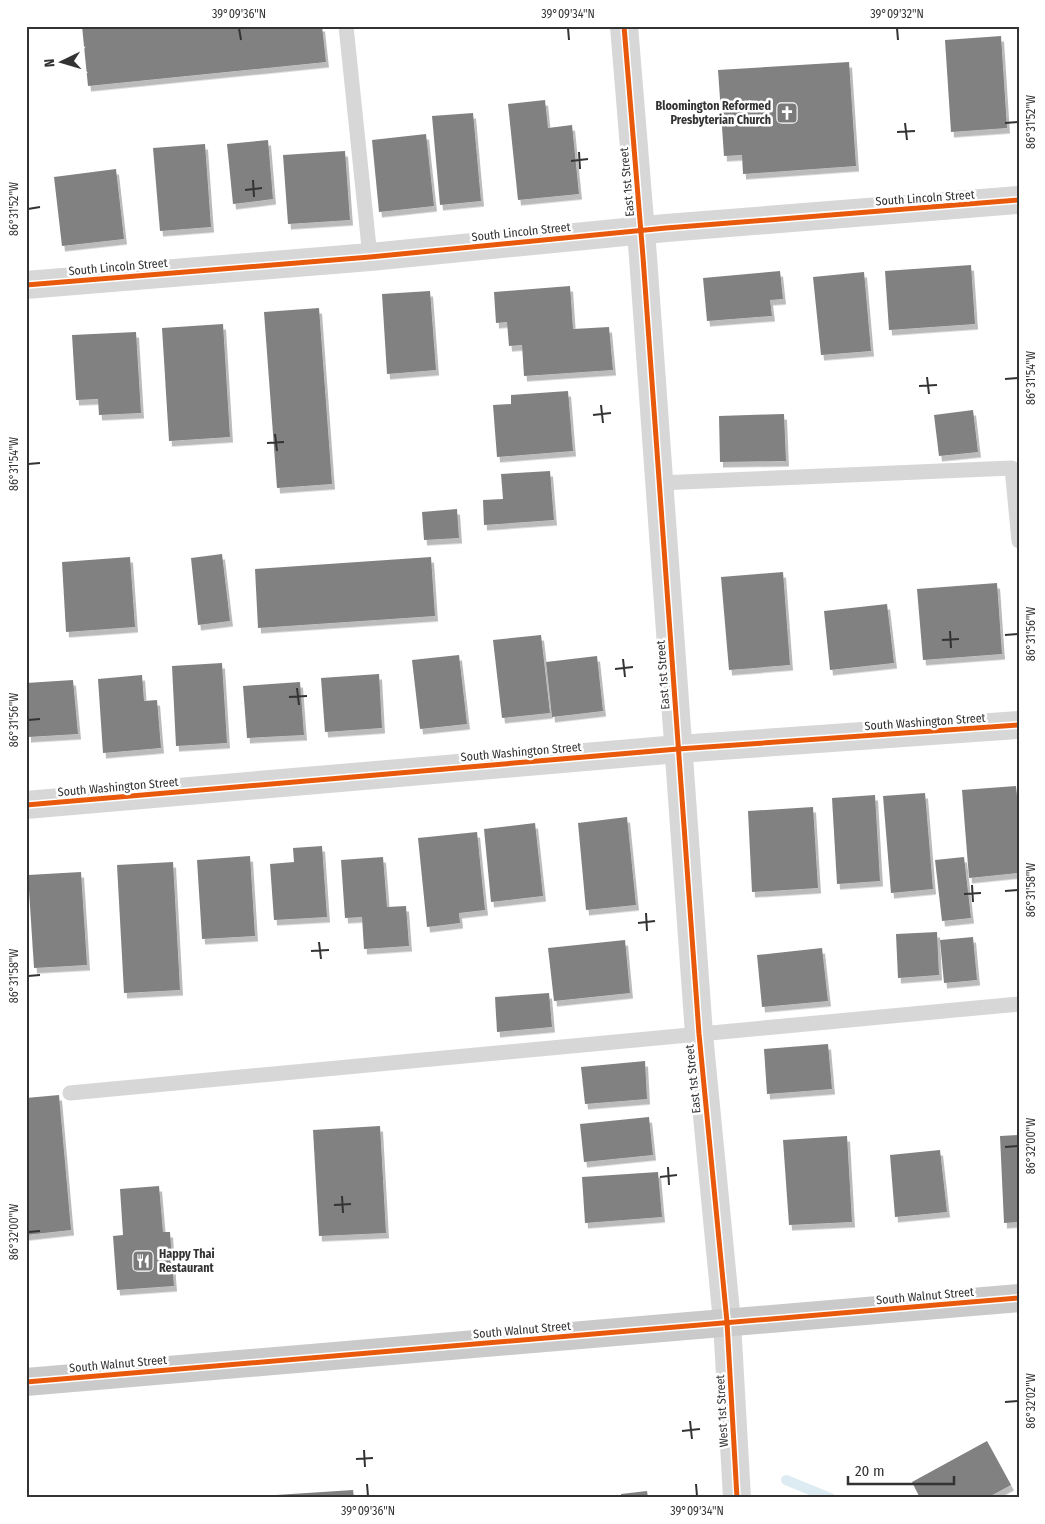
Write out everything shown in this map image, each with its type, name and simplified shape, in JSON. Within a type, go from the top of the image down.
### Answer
[{"type":"main road","name":"South Walnut Street","points":[[26,1382],[1019,1298]]},
{"type":"street","name":"East 1st Street","points":[[624,26],[699,1034],[727,1322]]},
{"type":"street","name":"South Lincoln Street","points":[[26,285],[370,257],[640,230],[1019,200]]},
{"type":"street","name":"South Washington Street","points":[[26,805],[678,748],[1019,725]]},
{"type":"street","name":"West 1st Street","points":[[727,1322],[736,1498]]},
{"type":"lane","points":[[346,26],[370,257]]},
{"type":"lane","points":[[659,483],[1015,468],[1019,541]]},
{"type":"lane","points":[[70,1093],[1019,1004]]},
{"type":"building","points":[[82,26],[322,26],[326,62],[88,86]]},
{"type":"building","points":[[1001,36],[1007,128],[951,132],[945,40]]},
{"type":"building","name":"Bloomington Reformed Presbyterian Church","points":[[849,62],[856,166],[743,174],[742,155],[724,156],[718,70]]},
{"type":"building","points":[[545,100],[548,128],[572,125],[579,194],[518,200],[508,104]]},
{"type":"building","points":[[473,113],[481,201],[440,205],[432,116]]},
{"type":"building","points":[[426,134],[434,206],[379,212],[372,140]]},
{"type":"building","points":[[268,140],[273,199],[233,204],[227,144]]},
{"type":"building","points":[[205,144],[211,227],[160,231],[153,148]]},
{"type":"building","points":[[345,151],[350,220],[288,224],[283,155]]},
{"type":"building","points":[[116,169],[124,239],[62,246],[54,177]]},
{"type":"building","points":[[971,265],[975,324],[889,330],[885,271]]},
{"type":"building","points":[[780,271],[783,299],[770,300],[772,316],[707,321],[703,278]]},
{"type":"building","points":[[864,272],[871,351],[821,355],[813,277]]},
{"type":"building","points":[[570,286],[573,329],[609,327],[613,370],[524,376],[522,345],[509,346],[507,322],[496,323],[494,292]]},
{"type":"building","points":[[430,291],[436,370],[387,374],[382,294]]},
{"type":"building","points":[[319,308],[332,484],[277,488],[264,312]]},
{"type":"building","points":[[223,324],[230,437],[169,441],[162,328]]},
{"type":"building","points":[[136,332],[141,413],[99,415],[98,399],[76,400],[72,335]]},
{"type":"building","points":[[568,391],[573,451],[497,457],[493,405],[511,404],[511,395]]},
{"type":"building","points":[[973,410],[978,452],[939,456],[934,415]]},
{"type":"building","points":[[784,414],[786,461],[720,462],[719,416]]},
{"type":"building","points":[[550,471],[554,520],[484,525],[483,500],[503,499],[501,474]]},
{"type":"building","points":[[457,509],[459,538],[424,540],[422,512]]},
{"type":"building","points":[[222,554],[230,621],[198,625],[191,558]]},
{"type":"building","points":[[130,557],[135,627],[66,632],[62,562]]},
{"type":"building","points":[[431,557],[435,616],[258,628],[255,569]]},
{"type":"building","points":[[783,572],[790,665],[729,670],[721,577]]},
{"type":"building","points":[[997,583],[1002,654],[923,660],[917,589]]},
{"type":"building","points":[[887,604],[894,663],[830,670],[824,611]]},
{"type":"building","points":[[541,635],[550,713],[502,718],[493,640]]},
{"type":"building","points":[[459,655],[467,724],[420,729],[412,660]]},
{"type":"building","points":[[597,656],[603,711],[552,717],[546,662]]},
{"type":"building","points":[[222,663],[227,743],[176,746],[172,666]]},
{"type":"building","points":[[379,674],[382,728],[325,732],[321,678]]},
{"type":"building","points":[[142,675],[144,701],[157,700],[161,748],[103,753],[98,679]]},
{"type":"building","points":[[73,680],[78,734],[28,737],[26,683]]},
{"type":"building","points":[[300,682],[304,735],[247,738],[243,686]]},
{"type":"building","points":[[1016,786],[1019,818],[1019,873],[969,878],[962,790]]},
{"type":"building","points":[[925,793],[933,889],[891,893],[883,796]]},
{"type":"building","points":[[875,795],[880,881],[837,884],[832,798]]},
{"type":"building","points":[[813,807],[818,888],[752,892],[748,811]]},
{"type":"building","points":[[627,817],[636,905],[586,910],[578,823]]},
{"type":"building","points":[[535,823],[543,896],[491,902],[484,829]]},
{"type":"building","points":[[477,832],[485,910],[459,913],[460,923],[427,927],[418,838]]},
{"type":"building","points":[[322,846],[327,917],[274,920],[270,864],[294,862],[293,848]]},
{"type":"building","points":[[250,856],[255,936],[202,939],[197,860]]},
{"type":"building","points":[[383,857],[387,907],[406,906],[409,946],[364,949],[362,917],[345,918],[341,860]]},
{"type":"building","points":[[964,857],[971,918],[942,921],[935,860]]},
{"type":"building","points":[[173,862],[180,990],[124,993],[117,865]]},
{"type":"building","points":[[81,872],[87,965],[34,968],[28,875]]},
{"type":"building","points":[[937,932],[939,975],[898,978],[896,934]]},
{"type":"building","points":[[973,937],[977,980],[944,983],[940,940]]},
{"type":"building","points":[[625,940],[630,993],[554,1001],[548,948]]},
{"type":"building","points":[[822,948],[828,1001],[762,1007],[757,955]]},
{"type":"building","points":[[549,993],[552,1027],[497,1032],[495,997]]},
{"type":"building","points":[[828,1044],[832,1089],[767,1094],[764,1049]]},
{"type":"building","points":[[645,1061],[647,1099],[585,1104],[581,1067]]},
{"type":"building","points":[[59,1095],[71,1230],[26,1235],[26,1098]]},
{"type":"building","points":[[649,1117],[653,1155],[584,1162],[580,1124]]},
{"type":"building","points":[[380,1126],[386,1233],[319,1236],[313,1130]]},
{"type":"building","points":[[1019,1135],[1019,1222],[1004,1223],[1000,1136]]},
{"type":"building","points":[[847,1136],[852,1222],[789,1225],[783,1140]]},
{"type":"building","points":[[940,1150],[947,1212],[895,1217],[890,1155]]},
{"type":"building","points":[[658,1172],[662,1217],[585,1223],[582,1177]]},
{"type":"building","name":"Happy Thai Restaurant","points":[[159,1186],[163,1232],[170,1232],[174,1286],[117,1290],[113,1236],[123,1235],[120,1189]]},
{"type":"building","points":[[987,1441],[1011,1485],[987,1498],[920,1498],[912,1482]]},
{"type":"building","points":[[353,1490],[354,1498],[276,1498],[276,1495]]},
{"type":"building","points":[[647,1491],[648,1498],[621,1498],[621,1494]]},
{"type":"waterway","points":[[786,1480],[830,1498]]},
{"type":"cycle path","points":[[624,26],[643,257],[699,1034],[727,1322],[737,1498]]},
{"type":"cycle path","points":[[26,285],[370,257],[666,228],[1019,200]]},
{"type":"cycle path","points":[[26,805],[678,749],[1019,725]]},
{"type":"cycle path","points":[[26,1382],[1019,1298]]},
{"type":"place","name":"Bloomington Reformed Presbyterian Church","points":[[787,113]]},
{"type":"place","name":"Happy Thai Restaurant","points":[[143,1261]]}]
